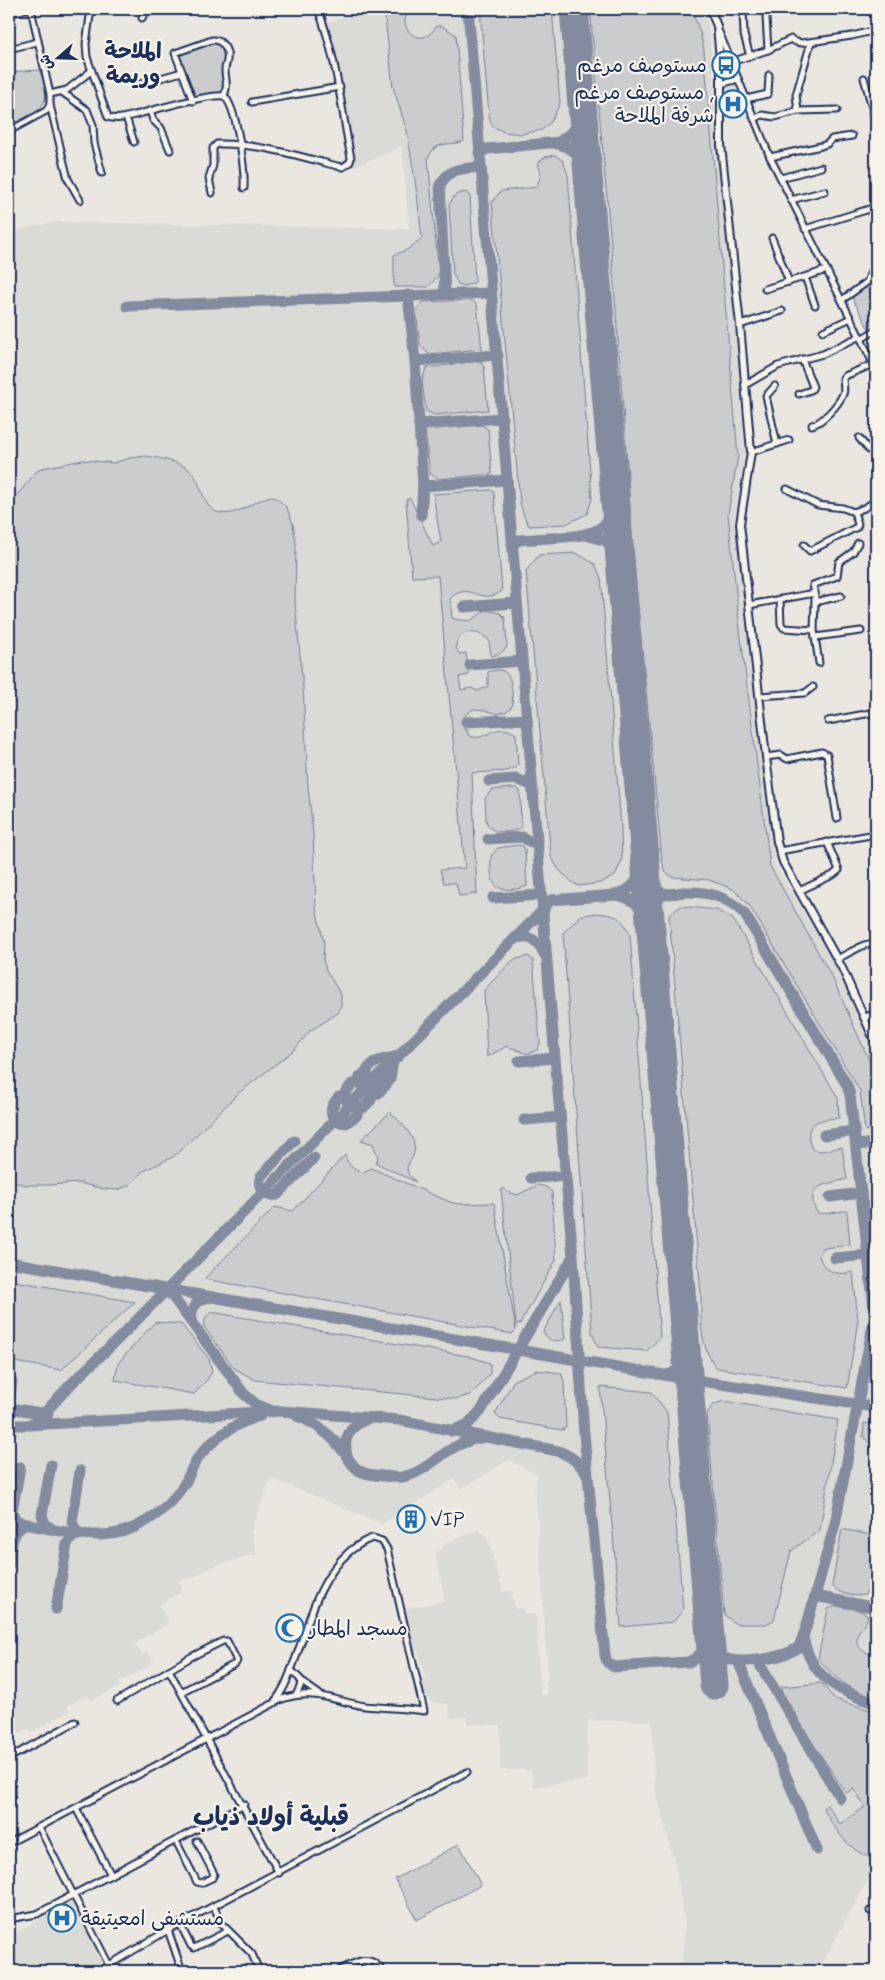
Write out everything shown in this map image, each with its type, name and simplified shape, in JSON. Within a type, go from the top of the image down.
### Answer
[{"type":"main road","points":[[710,9],[717,26],[721,84],[722,145],[751,452],[740,518],[766,757],[779,851],[783,862],[838,959],[876,1044]]},
{"type":"street","points":[[9,14],[26,9]]},
{"type":"street","points":[[31,9],[50,94],[50,105],[68,179],[80,200]]},
{"type":"street","points":[[90,9],[86,44],[91,71],[108,117],[113,119],[126,117],[193,101],[224,96]]},
{"type":"street","points":[[142,18],[147,9]]},
{"type":"street","points":[[212,193],[208,178],[213,165],[214,146],[217,144],[240,145],[270,150],[337,166],[348,165],[351,158],[334,54],[318,9]]},
{"type":"street","points":[[743,9],[744,34],[750,56]]},
{"type":"street","points":[[768,50],[766,17],[771,9]]},
{"type":"street","points":[[717,26],[770,157],[875,366],[845,376],[843,378],[844,392],[841,398],[820,422],[812,425]]},
{"type":"street","points":[[731,62],[768,50],[790,40],[798,43],[811,42],[852,36],[876,30]]},
{"type":"street","points":[[193,101],[175,55],[176,52],[212,40],[220,41],[228,57],[224,70],[227,87],[224,96]]},
{"type":"street","points":[[9,50],[37,42]]},
{"type":"street","points":[[798,111],[796,95],[811,42]]},
{"type":"street","points":[[50,94],[62,92],[91,71]]},
{"type":"street","points":[[136,85],[182,72]]},
{"type":"street","points":[[746,99],[768,94],[770,89],[769,75]]},
{"type":"street","points":[[864,78],[876,122]]},
{"type":"street","points":[[721,84],[738,79]]},
{"type":"street","points":[[252,102],[340,87]]},
{"type":"street","points":[[62,92],[88,110],[93,126],[94,144],[102,173]]},
{"type":"street","points":[[224,96],[229,102],[240,145],[244,167],[244,188]]},
{"type":"street","points":[[9,131],[46,111],[50,105]]},
{"type":"street","points":[[754,119],[762,115],[775,116],[798,111],[836,110]]},
{"type":"street","points":[[150,111],[153,120],[161,128],[170,150]]},
{"type":"street","points":[[126,117],[134,142]]},
{"type":"street","points":[[770,157],[821,146],[827,144],[832,139],[852,136]]},
{"type":"street","points":[[781,178],[821,166]]},
{"type":"street","points":[[791,200],[825,191]]},
{"type":"street","points":[[805,228],[876,207]]},
{"type":"street","points":[[772,238],[789,282]]},
{"type":"street","points":[[842,300],[865,284],[872,269]]},
{"type":"street","points":[[765,289],[826,270]]},
{"type":"street","points":[[804,277],[815,305]]},
{"type":"street","points":[[740,325],[782,311]]},
{"type":"street","points":[[823,331],[851,318]]},
{"type":"street","points":[[746,385],[778,366],[823,354],[876,330]]},
{"type":"street","points":[[799,394],[811,390],[813,387],[802,360]]},
{"type":"street","points":[[775,386],[766,396],[777,444]]},
{"type":"street","points":[[859,438],[869,450],[876,454]]},
{"type":"street","points":[[751,452],[789,440]]},
{"type":"street","points":[[786,489],[818,505],[843,508],[854,512],[876,501]]},
{"type":"street","points":[[804,544],[808,551],[811,551],[857,527],[858,524],[854,512]]},
{"type":"street","points":[[819,663],[814,630],[815,602],[813,585],[837,576],[839,562],[853,552],[858,543]]},
{"type":"street","points":[[876,587],[876,601]]},
{"type":"street","points":[[749,605],[814,593]]},
{"type":"street","points":[[815,602],[841,596]]},
{"type":"street","points":[[780,599],[781,624],[784,628],[814,630]]},
{"type":"street","points":[[815,638],[861,630]]},
{"type":"street","points":[[759,696],[805,693],[813,687]]},
{"type":"street","points":[[828,721],[876,712]]},
{"type":"street","points":[[766,757],[781,755],[787,759],[822,752],[827,754],[837,818]]},
{"type":"street","points":[[779,851],[876,834]]},
{"type":"street","points":[[799,891],[833,875],[839,870],[827,842]]},
{"type":"street","points":[[838,959],[864,945],[876,943]]},
{"type":"street","points":[[865,1017],[876,1013]]},
{"type":"street","points":[[9,1843],[275,1701],[296,1695],[322,1695],[362,1705],[424,1711],[387,1549],[382,1541],[376,1538],[366,1540],[346,1555],[332,1571],[320,1592],[287,1683],[275,1701]]},
{"type":"street","points":[[117,1700],[223,1641],[229,1642],[237,1661],[235,1664],[181,1692]]},
{"type":"street","points":[[169,1670],[244,1804],[279,1873]]},
{"type":"street","points":[[291,1670],[301,1681],[322,1695]]},
{"type":"street","points":[[296,1695],[301,1681]]},
{"type":"street","points":[[9,1758],[75,1722]]},
{"type":"street","points":[[99,1971],[168,1930],[467,1772]]},
{"type":"street","points":[[9,1919],[37,1914],[244,1804]]},
{"type":"street","points":[[76,1808],[110,1874]]},
{"type":"street","points":[[39,1827],[109,1965]]},
{"type":"street","points":[[176,1840],[197,1882],[201,1883],[212,1878],[214,1874],[197,1841]]},
{"type":"street","points":[[214,1907],[222,1924],[252,1954],[259,1971]]},
{"type":"street","points":[[180,1924],[191,1946],[194,1948],[228,1931]]},
{"type":"street","points":[[168,1930],[182,1971]]},
{"type":"street","points":[[338,1971],[362,1961],[372,1960],[377,1963],[382,1971]]},
{"type":"shaded area","points":[[375,9],[702,9],[707,23],[710,39],[716,142],[731,279],[745,456],[735,515],[747,639],[775,864],[828,952],[853,1003],[876,1060],[876,1865],[818,1971],[681,1971],[685,1922],[675,1864],[655,1789],[652,1721],[588,1720],[587,1780],[534,1787],[531,1770],[500,1770],[500,1725],[468,1724],[467,1717],[450,1718],[449,1704],[432,1702],[425,1696],[421,1678],[425,1677],[418,1650],[415,1650],[404,1609],[445,1601],[435,1551],[443,1549],[443,1545],[479,1529],[488,1539],[503,1592],[511,1590],[515,1609],[524,1608],[525,1615],[536,1614],[540,1692],[542,1695],[547,1694],[546,1683],[548,1678],[535,1485],[538,1475],[509,1460],[461,1489],[454,1479],[382,1524],[271,1478],[251,1531],[257,1554],[215,1566],[193,1577],[179,1580],[183,1591],[159,1605],[169,1623],[135,1643],[142,1655],[148,1652],[154,1663],[119,1682],[121,1686],[91,1700],[87,1695],[67,1706],[70,1711],[32,1732],[29,1728],[9,1739],[9,231],[56,222],[409,229],[402,147],[354,167],[344,111],[324,24],[355,13],[356,15]]},
{"type":"shaded area","points":[[384,9],[413,9],[407,15],[405,22],[411,34],[417,37],[424,37],[430,34],[436,26],[442,26],[456,35],[464,141],[439,146],[431,152],[428,158],[439,275],[428,287],[394,287],[394,255],[407,250],[422,238],[407,131],[393,87]]},
{"type":"shaded area","points":[[480,9],[552,9],[560,103],[551,122],[542,130],[521,134],[504,132],[492,126],[489,115]]},
{"type":"shaded area","points":[[590,9],[691,9],[700,32],[704,50],[738,456],[728,514],[740,630],[770,866],[833,979],[876,1076],[876,1127],[865,1131],[860,1091],[749,905],[733,889],[709,880],[673,877],[665,872],[662,861],[635,574],[611,244]]},
{"type":"shaded area","points":[[212,40],[220,41],[228,57],[224,96],[193,101],[175,53]]},
{"type":"shaded area","points":[[39,70],[46,90],[42,106],[27,118],[9,126],[9,72]]},
{"type":"shaded area","name":"مستوصف مرغم , شرفة الملاحة","points":[[735,84],[745,109],[722,115],[725,86]]},
{"type":"shaded area","points":[[555,155],[563,161],[568,175],[592,499],[587,514],[566,524],[529,526],[520,503],[492,202],[501,191],[537,187],[541,174],[538,163],[545,157]]},
{"type":"shaded area","points":[[465,192],[470,196],[475,282],[465,286],[458,284],[453,274],[449,204],[455,195]]},
{"type":"shaded area","points":[[876,273],[876,328],[870,331],[852,298],[866,287]]},
{"type":"shaded area","points":[[472,300],[477,305],[482,349],[429,354],[420,346],[416,310],[422,302]]},
{"type":"shaded area","points":[[478,361],[484,366],[488,410],[435,415],[426,411],[422,382],[426,368]]},
{"type":"shaded area","points":[[482,425],[488,429],[492,474],[439,479],[430,474],[425,430]]},
{"type":"shaded area","points":[[146,456],[173,462],[187,468],[198,482],[204,498],[213,510],[220,513],[231,513],[270,496],[278,499],[287,508],[293,524],[296,544],[295,602],[303,687],[316,908],[324,943],[323,960],[326,970],[341,995],[341,1006],[338,1013],[310,1031],[294,1050],[240,1092],[173,1157],[143,1171],[130,1185],[118,1190],[79,1183],[27,1185],[9,1181],[9,505],[36,472],[42,468],[83,460],[114,463]]},
{"type":"shaded area","points":[[491,490],[494,492],[502,591],[488,596],[463,592],[450,599],[452,618],[454,619],[470,621],[486,610],[500,613],[505,618],[507,647],[500,654],[491,656],[489,640],[476,633],[461,635],[456,646],[459,654],[466,653],[469,675],[459,677],[461,690],[471,688],[478,691],[488,686],[488,672],[503,671],[510,678],[513,705],[507,711],[498,714],[473,709],[462,718],[464,729],[467,729],[468,735],[474,737],[480,737],[501,729],[516,734],[518,764],[517,767],[507,771],[472,773],[477,894],[459,896],[456,883],[444,883],[440,870],[465,868],[438,576],[412,577],[406,500],[410,498],[433,546],[441,542],[433,494]]},
{"type":"shaded area","points":[[576,553],[595,564],[601,578],[621,826],[622,860],[615,876],[600,883],[579,886],[559,870],[551,857],[526,571],[539,555]]},
{"type":"shaded area","points":[[517,788],[520,791],[521,828],[508,832],[493,830],[487,823],[485,798],[492,790]]},
{"type":"shaded area","points":[[523,846],[525,849],[527,886],[518,889],[503,889],[495,885],[492,878],[491,856],[498,848]]},
{"type":"shaded area","points":[[681,906],[716,910],[733,919],[838,1098],[839,1118],[818,1121],[810,1128],[809,1140],[812,1149],[821,1151],[842,1147],[847,1179],[819,1187],[813,1196],[813,1203],[817,1213],[847,1211],[850,1245],[823,1248],[819,1256],[824,1266],[832,1272],[853,1272],[858,1320],[847,1388],[717,1368],[711,1360],[704,1343],[669,915]]},
{"type":"shaded area","points":[[596,913],[618,918],[630,935],[660,1337],[647,1351],[598,1347],[592,1332],[563,933],[580,916]]},
{"type":"shaded area","points":[[528,956],[533,960],[540,1044],[537,1050],[528,1054],[507,1046],[487,1057],[484,990],[513,960]]},
{"type":"shaded area","points":[[390,1112],[407,1130],[413,1141],[414,1153],[407,1167],[408,1174],[416,1182],[376,1163],[378,1157],[373,1144],[361,1140]]},
{"type":"shaded area","points":[[345,1155],[349,1165],[357,1170],[364,1172],[371,1168],[450,1202],[458,1204],[494,1203],[516,1330],[512,1334],[204,1279],[275,1207],[293,1211]]},
{"type":"shaded area","points":[[538,1185],[546,1187],[552,1192],[556,1260],[520,1324],[516,1324],[501,1190],[504,1188],[508,1192],[517,1195]]},
{"type":"shaded area","points":[[9,1280],[135,1302],[61,1370],[9,1361]]},
{"type":"shaded area","points":[[561,1300],[565,1339],[555,1341],[543,1332]]},
{"type":"shaded area","points":[[211,1312],[468,1356],[490,1363],[490,1374],[472,1394],[457,1399],[255,1380],[234,1368],[204,1327],[205,1318]]},
{"type":"shaded area","points":[[155,1322],[181,1324],[209,1359],[212,1372],[194,1394],[115,1380],[118,1363]]},
{"type":"shaded area","points":[[537,1370],[561,1373],[564,1382],[566,1428],[562,1430],[500,1419],[495,1414],[514,1380]]},
{"type":"shaded area","points":[[600,1387],[651,1392],[667,1412],[683,1610],[673,1622],[621,1627]]},
{"type":"shaded area","points":[[723,1401],[838,1420],[820,1530],[791,1551],[774,1620],[766,1624],[736,1624],[724,1615],[707,1413],[713,1405]]},
{"type":"shaded area","points":[[864,1423],[876,1425],[876,1449],[863,1437]]},
{"type":"shaded area","points":[[842,1529],[876,1536],[876,1566],[870,1574],[869,1587],[865,1595],[847,1595],[832,1586]]},
{"type":"shaded area","points":[[836,1606],[859,1610],[868,1616],[866,1623],[860,1629],[857,1643],[864,1652],[876,1654],[876,1697],[867,1695],[843,1683],[818,1658],[828,1609]]},
{"type":"shaded area","points":[[821,1683],[835,1699],[876,1712],[876,1750],[873,1758],[876,1768],[876,1859],[859,1852],[844,1840],[827,1816],[823,1808],[827,1805],[840,1824],[865,1807],[854,1789],[846,1793],[782,1697],[781,1687]]},
{"type":"shaded area","points":[[459,1844],[481,1885],[417,1920],[395,1879]]},
{"type":"shaded area","name":"مستشفى امعيتيقة","points":[[73,1900],[102,1961],[94,1971],[9,1971],[9,1937]]},
{"type":"taxiway","points":[[468,9],[573,1257],[584,1434],[605,1655],[607,1662],[614,1667],[688,1662],[702,1653],[710,1638]]},
{"type":"taxiway","points":[[479,153],[487,149],[559,142],[573,131],[582,109]]},
{"type":"taxiway","points":[[553,143],[565,146],[575,152],[588,172]]},
{"type":"taxiway","points":[[445,294],[440,185],[452,172],[480,167]]},
{"type":"taxiway","points":[[127,306],[491,293]]},
{"type":"taxiway","points":[[408,295],[415,361],[423,486],[421,515]]},
{"type":"taxiway","points":[[415,361],[498,355]]},
{"type":"taxiway","points":[[419,424],[503,418]]},
{"type":"taxiway","points":[[423,486],[507,480]]},
{"type":"taxiway","points":[[512,545],[519,540],[565,537],[585,534],[599,529],[609,518],[615,499]]},
{"type":"taxiway","points":[[586,535],[606,541],[620,558]]},
{"type":"taxiway","points":[[464,607],[517,603]]},
{"type":"taxiway","points":[[470,665],[522,661]]},
{"type":"taxiway","points":[[466,722],[527,719]]},
{"type":"taxiway","points":[[489,781],[516,779],[532,785]]},
{"type":"taxiway","points":[[488,839],[522,837],[538,846]]},
{"type":"taxiway","points":[[645,856],[642,869],[633,885],[622,893],[615,895],[635,903],[650,919]]},
{"type":"taxiway","points":[[646,877],[660,892],[670,894],[683,892],[708,894],[730,902],[744,913],[847,1085],[850,1095],[874,1310],[874,1319],[835,1524],[799,1647],[762,1660],[740,1661],[720,1656],[714,1649],[710,1638]]},
{"type":"taxiway","points":[[649,912],[656,899],[664,894]]},
{"type":"taxiway","points":[[493,898],[540,895]]},
{"type":"taxiway","points":[[543,913],[545,906],[551,900],[615,895]]},
{"type":"taxiway","points":[[9,1425],[27,1425],[37,1421],[71,1384],[116,1341],[543,910]]},
{"type":"taxiway","points":[[514,939],[519,937],[532,939],[539,945],[544,954]]},
{"type":"taxiway","points":[[393,1061],[390,1079],[384,1086],[375,1086],[366,1075],[370,1066],[378,1061],[398,1056]]},
{"type":"taxiway","points":[[519,1061],[555,1058]]},
{"type":"taxiway","points":[[367,1071],[360,1077],[359,1083],[369,1094],[377,1094],[386,1085]]},
{"type":"taxiway","points":[[352,1084],[345,1093],[347,1102],[359,1109],[363,1108],[371,1100]]},
{"type":"taxiway","points":[[339,1097],[331,1110],[333,1117],[340,1122],[346,1123],[357,1115]]},
{"type":"taxiway","points":[[524,1120],[560,1117]]},
{"type":"taxiway","points":[[824,1135],[854,1131]]},
{"type":"taxiway","points":[[294,1141],[261,1176],[260,1184],[266,1193],[277,1195],[314,1158]]},
{"type":"taxiway","points":[[856,1145],[876,1143]]},
{"type":"taxiway","points":[[531,1178],[566,1176]]},
{"type":"taxiway","points":[[830,1197],[861,1193]]},
{"type":"taxiway","points":[[863,1208],[876,1206]]},
{"type":"taxiway","points":[[835,1258],[868,1255]]},
{"type":"taxiway","points":[[451,1431],[467,1425],[481,1411],[573,1257]]},
{"type":"taxiway","points":[[9,1262],[687,1379],[876,1407]]},
{"type":"taxiway","points":[[167,1289],[244,1394],[257,1405],[270,1410]]},
{"type":"taxiway","points":[[192,1323],[191,1318],[195,1305],[211,1297]]},
{"type":"taxiway","points":[[667,1375],[679,1368],[686,1354]]},
{"type":"taxiway","points":[[9,1401],[12,1382]]},
{"type":"taxiway","points":[[9,1408],[48,1414]]},
{"type":"taxiway","points":[[29,1425],[281,1411],[399,1420],[558,1451],[576,1461],[588,1477]]},
{"type":"taxiway","points":[[9,1521],[89,1535],[112,1534],[136,1527],[158,1513],[176,1496],[197,1459],[217,1438],[233,1427],[260,1416]]},
{"type":"taxiway","points":[[297,1416],[311,1422],[328,1435],[357,1469],[374,1475],[400,1477],[412,1474],[422,1470],[448,1451],[468,1441],[481,1438]]},
{"type":"taxiway","points":[[347,1455],[346,1443],[349,1433],[356,1425],[367,1419]]},
{"type":"taxiway","points":[[51,1465],[42,1515],[45,1524],[51,1528]]},
{"type":"taxiway","points":[[20,1467],[12,1511],[15,1519],[22,1523]]},
{"type":"taxiway","points":[[80,1471],[72,1522],[76,1531],[81,1534]]},
{"type":"taxiway","points":[[9,1565],[12,1540],[18,1530],[28,1524]]},
{"type":"taxiway","points":[[56,1609],[67,1544],[72,1537],[81,1534]]},
{"type":"taxiway","points":[[815,1596],[876,1608]]},
{"type":"taxiway","points":[[803,1637],[807,1651],[820,1673],[839,1688],[876,1704]]},
{"type":"taxiway","points":[[757,1660],[840,1798]]},
{"type":"taxiway","points":[[738,1661],[817,1850]]},
{"type":"runway","points":[[574,9],[714,1685]]},
{"type":"place","name":"مستوصف مرغم","points":[[726,65]]},
{"type":"place","name":"مستوصف مرغم , شرفة الملاحة","points":[[733,104]]},
{"type":"place","name":"VIP","points":[[411,1519]]},
{"type":"place","name":"مسجد المطار","points":[[290,1628]]},
{"type":"place","name":"مستشفى امعيتيقة","points":[[62,1918]]},
{"type":"district","name":"الملاحة وريمة","points":[[133,62]]},
{"type":"district","name":"قبلية أولاد ذياب","points":[[271,1816]]}]
